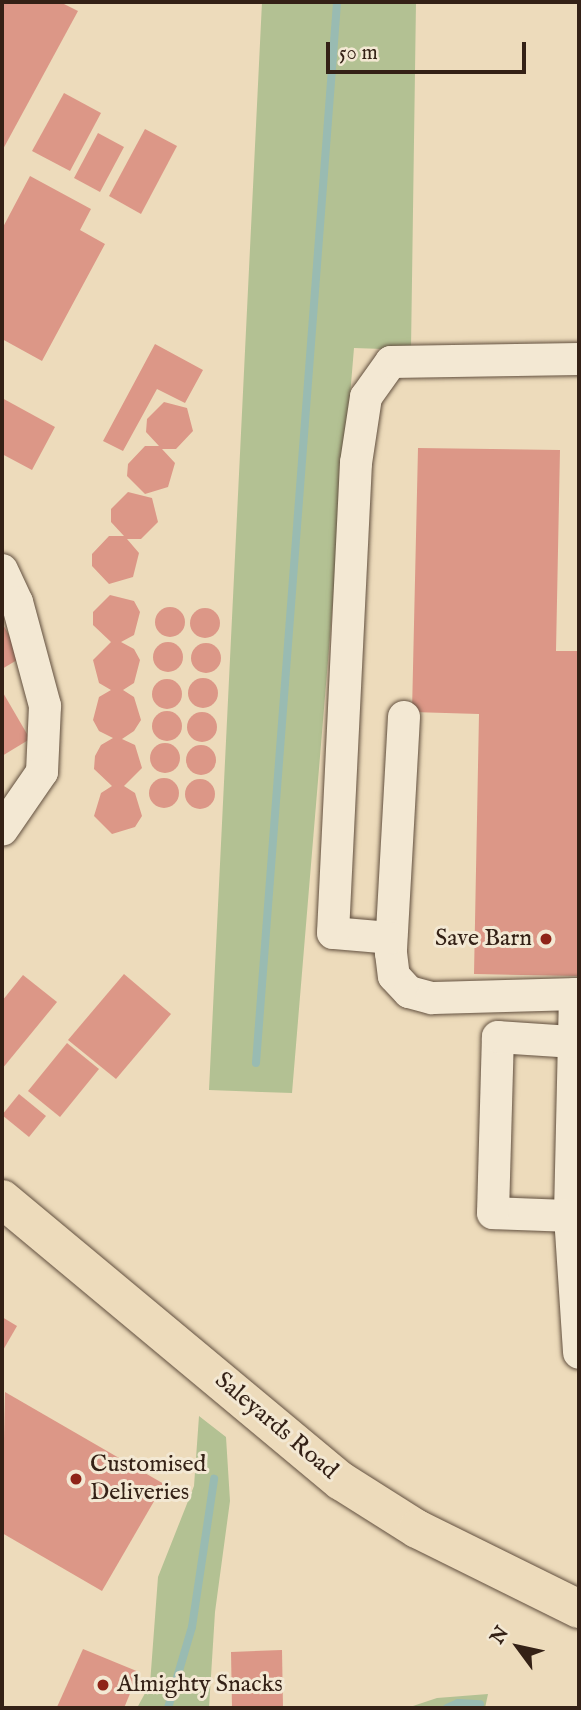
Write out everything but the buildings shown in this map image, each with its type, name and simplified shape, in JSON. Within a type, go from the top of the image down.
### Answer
[{"type":"main road","name":"Saleyards Road","points":[[2,1199],[341,1481],[417,1529],[579,1609]]},
{"type":"lane","points":[[391,938],[333,933],[356,463],[366,397],[391,362],[579,359]]},
{"type":"lane","points":[[2,570],[17,602],[45,706],[42,772],[2,830]]},
{"type":"lane","points":[[404,717],[391,938],[394,976],[409,992],[432,998],[577,994],[570,1216],[579,1353]]},
{"type":"lane","points":[[463,997],[488,1011],[498,1037],[494,1213],[570,1216]]},
{"type":"lane","points":[[498,1037],[574,1042]]},
{"type":"green space","points":[[262,2],[416,2],[411,350],[354,348],[292,1093],[209,1090]]},
{"type":"green space","points":[[199,1416],[226,1437],[230,1501],[215,1612],[209,1708],[137,1708],[150,1684],[158,1577],[194,1486]]},
{"type":"green space","points":[[488,1694],[485,1708],[407,1708],[437,1698]]},
{"type":"waterway","points":[[256,1063],[337,2]]},
{"type":"waterway","points":[[168,1708],[192,1627],[214,1479]]},
{"type":"waterway","points":[[447,1708],[458,1703],[480,1704]]},
{"type":"place","name":"Save Barn","points":[[546,939]]},
{"type":"place","name":"Customised Deliveries","points":[[76,1479]]},
{"type":"place","name":"Almighty Snacks","points":[[103,1685]]}]
